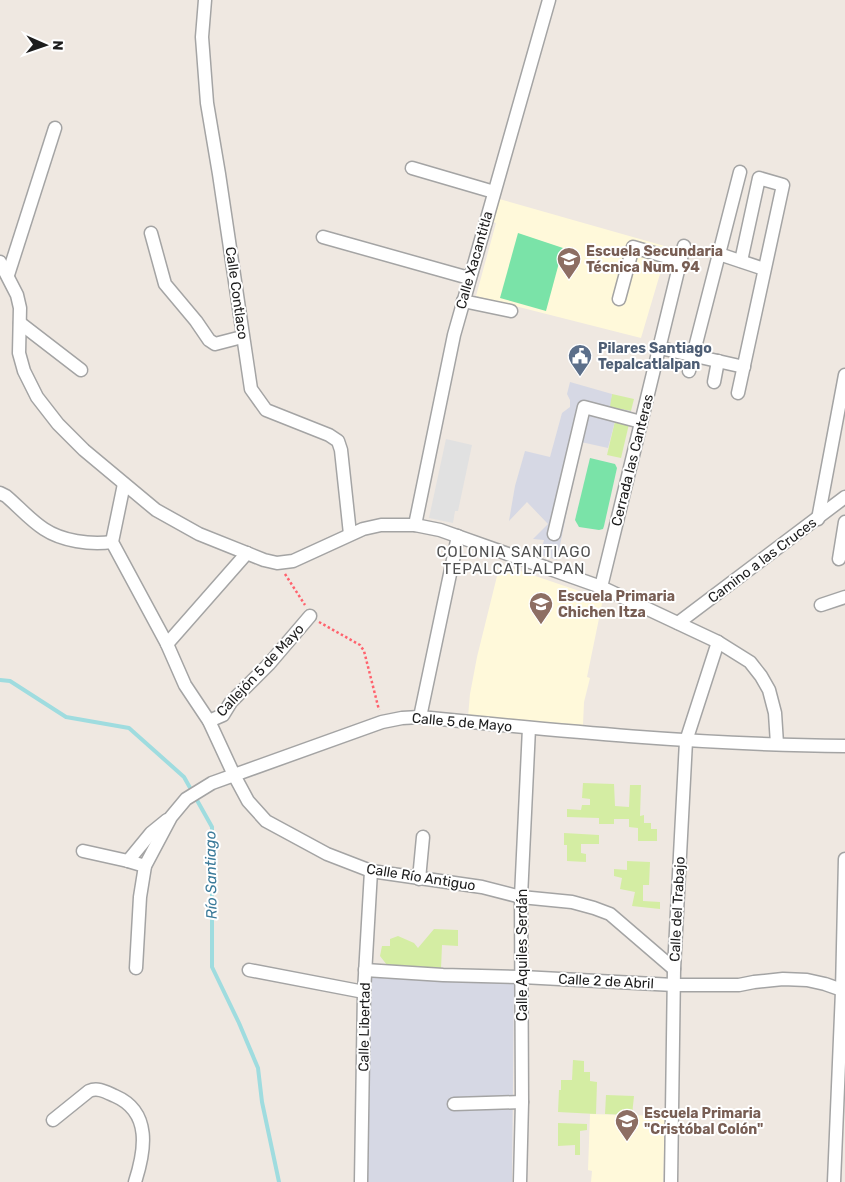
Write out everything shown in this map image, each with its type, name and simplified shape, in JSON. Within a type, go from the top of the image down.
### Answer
[{"type":"street","name":"Calle Contlaco","points":[[205,0],[202,37],[207,104],[251,388],[266,410],[338,440],[341,450],[350,534]]},
{"type":"street","name":"Calle Xacantitla","points":[[415,525],[454,336],[549,0]]},
{"type":"street","points":[[8,275],[55,128]]},
{"type":"street","points":[[412,168],[494,192]]},
{"type":"street","points":[[689,371],[740,172]]},
{"type":"street","points":[[738,393],[783,185],[759,178],[741,261]]},
{"type":"street","points":[[151,233],[165,284],[196,321],[209,340],[215,344],[242,337]]},
{"type":"street","points":[[323,237],[469,278]]},
{"type":"street","name":"Cerrada las Canteras","points":[[601,587],[684,246]]},
{"type":"street","points":[[619,299],[633,248],[680,261]]},
{"type":"street","points":[[719,254],[764,268]]},
{"type":"street","points":[[0,262],[17,295],[20,308],[19,353],[24,371],[37,397],[58,424],[84,450],[156,510],[180,524],[247,553],[277,563],[293,561],[363,529],[381,525],[415,525],[440,530],[601,587],[718,642],[750,662],[761,676],[768,690],[775,713],[777,744]]},
{"type":"street","points":[[463,301],[511,311]]},
{"type":"street","points":[[20,323],[80,370]]},
{"type":"street","points":[[660,348],[744,367]]},
{"type":"street","points":[[714,382],[718,361]]},
{"type":"street","points":[[818,519],[845,375]]},
{"type":"street","points":[[554,534],[584,407],[642,422]]},
{"type":"street","points":[[0,493],[6,496],[44,530],[82,542],[100,544],[112,542],[124,484]]},
{"type":"street","name":"Camino a las Cruces","points":[[678,623],[845,497]]},
{"type":"street","points":[[839,559],[845,522]]},
{"type":"street","points":[[420,717],[458,536]]},
{"type":"street","name":"Calle Río Antiguo","points":[[112,542],[167,644],[185,685],[210,721],[248,802],[266,820],[327,854],[371,871],[482,887],[522,897],[572,902],[610,914],[674,969]]},
{"type":"street","points":[[167,644],[247,553]]},
{"type":"street","points":[[821,605],[845,598]]},
{"type":"street","name":"Callejón 5 de Mayo","points":[[210,721],[223,715],[231,702],[268,664],[310,616]]},
{"type":"street","name":"Calle del Trabajo","points":[[670,1182],[674,969],[686,741],[718,642]]},
{"type":"street","name":"Calle 5 de Mayo","points":[[136,968],[140,897],[145,866],[171,817],[186,799],[212,783],[382,722],[420,717],[686,741],[792,746],[845,746]]},
{"type":"street","name":"Calle Aquiles Serdán","points":[[520,1182],[522,897],[530,728]]},
{"type":"street","points":[[128,861],[151,833],[171,817]]},
{"type":"street","points":[[419,879],[423,837]]},
{"type":"street","points":[[82,851],[145,866]]},
{"type":"street","points":[[834,1182],[844,991],[845,859]]},
{"type":"street","name":"Calle Libertad","points":[[361,1182],[364,992],[371,871]]},
{"type":"street","points":[[249,970],[364,992]]},
{"type":"street","name":"Calle 2 de Abril","points":[[365,970],[674,985],[739,985],[754,982],[807,980],[844,991]]},
{"type":"street","points":[[53,1120],[94,1089],[125,1102],[136,1115],[144,1137],[140,1167],[135,1182]]},
{"type":"street","points":[[454,1104],[522,1102]]},
{"type":"path","name":"Callejón 5 de Mayo","points":[[277,563],[306,606],[310,616],[360,645],[364,651],[382,722]]},
{"type":"shaded area","name":"Escuela Secundaria Técnica Num. 94","points":[[496,198],[668,247],[641,338],[476,296],[496,223],[489,221]]},
{"type":"shaded area","points":[[570,382],[612,394],[610,407],[631,411],[629,424],[615,421],[608,448],[581,442],[557,560],[540,555],[544,540],[533,539],[548,524],[527,502],[509,521],[515,486],[525,451],[550,457],[562,413],[570,407],[570,400],[567,394]]},
{"type":"shaded area","points":[[446,439],[472,445],[458,511],[455,511],[453,523],[429,518]]},
{"type":"shaded area","name":"Escuela Primaria Chichen Itza","points":[[500,564],[603,599],[587,677],[590,678],[584,702],[583,725],[468,717],[477,657]]},
{"type":"shaded area","points":[[369,977],[413,980],[514,981],[512,1182],[365,1182]]},
{"type":"shaded area","name":"Escuela Primaria \"Cristóbal Colón\"","points":[[590,1114],[665,1116],[663,1182],[591,1182],[592,1171],[588,1170]]},
{"type":"green space","points":[[518,233],[563,248],[546,311],[500,298]]},
{"type":"green space","points":[[612,394],[634,399],[631,411],[609,407]]},
{"type":"green space","points":[[615,421],[629,424],[621,458],[607,455]]},
{"type":"green space","points":[[590,458],[615,464],[617,468],[604,526],[603,529],[599,530],[579,527],[575,520]]},
{"type":"green space","points":[[583,783],[614,784],[615,806],[629,807],[630,785],[641,785],[640,816],[644,815],[644,823],[651,823],[651,829],[657,829],[657,841],[638,841],[638,828],[629,827],[629,819],[614,819],[614,824],[599,824],[599,818],[567,817],[567,809],[581,810],[582,805],[590,805],[590,799],[582,798]]},
{"type":"green space","points":[[564,833],[599,835],[599,844],[581,844],[581,853],[586,854],[586,862],[567,861],[567,845],[564,845]]},
{"type":"green space","points":[[627,861],[650,862],[649,885],[643,885],[643,901],[660,902],[660,909],[632,906],[635,892],[620,889],[622,878],[614,876],[614,869],[627,870]]},
{"type":"green space","points":[[434,929],[458,930],[458,946],[442,945],[441,969],[387,965],[380,956],[382,946],[390,946],[390,939],[398,936],[414,943],[418,948]]},
{"type":"green space","points":[[573,1060],[584,1061],[584,1072],[590,1072],[590,1081],[597,1082],[596,1114],[558,1112],[561,1080],[572,1080]]},
{"type":"green space","points":[[606,1095],[634,1096],[632,1115],[605,1114]]},
{"type":"green space","points":[[558,1123],[587,1124],[587,1130],[580,1131],[580,1155],[575,1155],[575,1145],[558,1146]]},
{"type":"waterway","name":"Río Santiago","points":[[0,680],[10,681],[66,717],[129,728],[184,777],[212,827],[212,967],[258,1068],[262,1102],[279,1182]]},
{"type":"place","name":"Escuela Secundaria Técnica Num. 94","points":[[569,280]]},
{"type":"place","name":"Pilares Santiago Tepalcatlalpan","points":[[580,377]]},
{"type":"place","name":"Escuela Primaria Chichen Itza","points":[[541,625]]},
{"type":"place","name":"Escuela Primaria \"Cristóbal Colón\"","points":[[627,1142]]},
{"type":"district","name":"COLONIA SANTIAGO TEPALCATLALPAN","points":[[514,560]]}]
